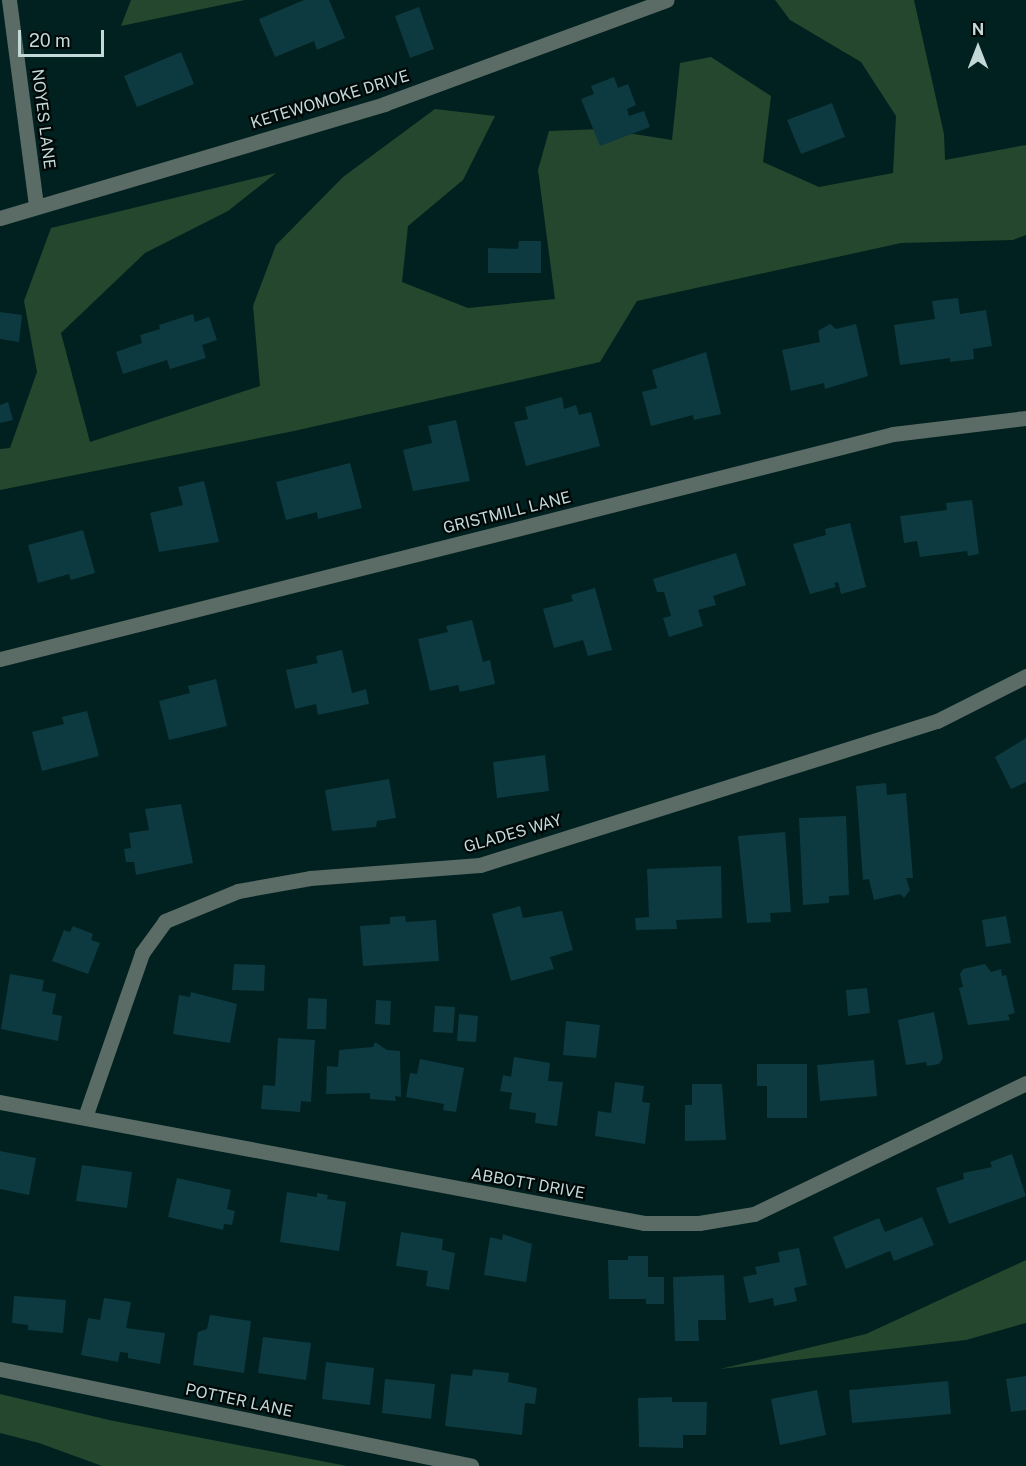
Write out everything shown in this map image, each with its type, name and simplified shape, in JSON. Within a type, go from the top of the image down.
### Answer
[{"type":"street","name":"NOYES LANE","points":[[9,0],[36,206]]},
{"type":"street","name":"KETEWOMOKE DRIVE","points":[[0,218],[384,104],[666,0]]},
{"type":"street","name":"GRISTMILL LANE","points":[[0,659],[893,434],[1026,418]]},
{"type":"street","name":"GLADES WAY","points":[[85,1117],[142,953],[165,921],[238,891],[279,884],[480,865],[938,721],[1026,675]]},
{"type":"street","name":"ABBOTT DRIVE","points":[[0,1102],[387,1178],[632,1221],[699,1222],[754,1214],[1026,1083]]},
{"type":"street","name":"POTTER LANE","points":[[0,1369],[471,1466]]},
{"type":"green space","points":[[131,0],[245,0],[121,26]]},
{"type":"green space","points":[[775,0],[914,0],[944,134],[945,160],[1026,145],[1026,235],[1013,240],[901,243],[637,301],[600,362],[294,431],[0,490],[0,449],[10,448],[37,372],[24,301],[51,228],[276,173],[228,211],[145,253],[61,333],[90,442],[260,386],[253,306],[276,245],[343,177],[435,109],[495,116],[463,180],[408,226],[402,282],[468,308],[555,299],[538,170],[549,131],[602,129],[672,140],[680,63],[711,57],[771,96],[763,162],[819,187],[893,173],[896,116],[861,62],[790,20]]},
{"type":"green space","points":[[1026,1260],[1026,1323],[966,1340],[720,1369],[866,1334]]},
{"type":"green space","points":[[0,1394],[109,1420],[347,1466],[102,1466],[39,1443],[0,1433]]},
{"type":"building","points":[[304,0],[329,0],[345,38],[317,50],[314,41],[275,57],[259,19]]},
{"type":"building","points":[[419,7],[434,49],[410,58],[395,16]]},
{"type":"building","points":[[181,52],[194,84],[137,107],[124,76]]},
{"type":"building","points":[[614,77],[618,88],[628,84],[636,105],[627,109],[629,116],[644,111],[650,127],[600,146],[581,99],[594,94],[591,86]]},
{"type":"building","points":[[832,103],[845,137],[801,154],[787,120]]},
{"type":"building","points":[[519,241],[541,241],[541,273],[488,273],[488,248],[518,249]]},
{"type":"building","points":[[958,298],[960,314],[986,310],[992,346],[973,349],[974,359],[950,362],[950,358],[900,365],[894,325],[935,319],[932,301]]},
{"type":"building","points":[[0,312],[22,315],[19,342],[0,339]]},
{"type":"building","points":[[193,314],[195,322],[209,317],[217,340],[202,345],[206,358],[170,369],[167,360],[123,374],[116,352],[142,343],[140,335],[160,329],[159,325]]},
{"type":"building","points":[[830,324],[836,329],[856,324],[868,376],[825,389],[824,383],[791,391],[782,350],[820,342],[818,331]]},
{"type":"building","points":[[706,352],[721,414],[694,420],[693,415],[651,426],[642,392],[657,388],[652,370]]},
{"type":"building","points":[[562,397],[564,409],[576,405],[579,415],[591,412],[600,446],[526,466],[514,422],[528,419],[525,407]]},
{"type":"building","points":[[8,402],[13,420],[0,423],[0,405]]},
{"type":"building","points":[[456,420],[470,481],[413,491],[403,450],[432,443],[428,426]]},
{"type":"building","points":[[350,463],[362,508],[318,519],[317,512],[286,520],[276,482]]},
{"type":"building","points":[[204,481],[219,542],[159,552],[150,513],[183,505],[178,487]]},
{"type":"building","points":[[972,500],[979,554],[968,556],[967,551],[920,557],[917,541],[904,543],[900,516],[947,510],[946,503]]},
{"type":"building","points":[[850,523],[866,587],[841,594],[838,582],[834,583],[836,587],[810,594],[793,544],[826,535],[825,529]]},
{"type":"building","points":[[83,530],[95,573],[71,580],[69,574],[38,583],[28,545]]},
{"type":"building","points":[[736,553],[746,585],[713,596],[716,605],[698,610],[703,626],[669,637],[663,618],[671,616],[664,592],[657,592],[653,579]]},
{"type":"building","points":[[595,588],[612,650],[588,656],[583,640],[554,648],[543,609],[573,601],[571,595]]},
{"type":"building","points":[[472,620],[483,662],[490,660],[495,684],[460,692],[458,685],[430,691],[418,639],[448,632],[446,626]]},
{"type":"building","points":[[342,650],[352,693],[366,689],[369,704],[318,715],[316,704],[295,709],[286,670],[318,663],[316,656]]},
{"type":"building","points":[[216,679],[227,726],[169,740],[159,701],[190,693],[188,686]]},
{"type":"building","points":[[87,711],[99,756],[42,771],[32,732],[64,724],[62,717]]},
{"type":"building","points":[[1026,738],[1026,782],[1011,789],[995,757]]},
{"type":"building","points":[[545,755],[549,791],[497,798],[493,762]]},
{"type":"building","points":[[389,779],[396,818],[377,821],[376,827],[332,831],[325,790]]},
{"type":"building","points":[[886,783],[887,795],[906,793],[913,878],[906,878],[910,890],[904,898],[900,894],[874,900],[869,879],[863,880],[856,786]]},
{"type":"building","points":[[181,804],[193,863],[136,875],[134,862],[126,862],[124,849],[131,848],[129,833],[149,830],[145,809]]},
{"type":"building","points":[[846,816],[849,895],[829,896],[829,903],[803,905],[799,818]]},
{"type":"building","points":[[785,832],[791,912],[770,913],[771,922],[747,923],[738,836]]},
{"type":"building","points":[[721,866],[722,918],[676,920],[677,929],[636,930],[635,918],[649,917],[647,869]]},
{"type":"building","points":[[520,906],[523,918],[562,911],[573,950],[550,957],[554,969],[511,981],[492,914]]},
{"type":"building","points":[[405,916],[406,922],[436,920],[439,961],[363,966],[360,926],[390,924],[390,917]]},
{"type":"building","points":[[1006,916],[1011,943],[986,947],[982,920]]},
{"type":"building","points":[[73,926],[93,934],[91,940],[100,943],[88,974],[52,961],[64,930],[70,932]]},
{"type":"building","points":[[234,964],[265,965],[264,991],[232,990]]},
{"type":"building","points":[[985,964],[991,972],[1001,969],[1002,976],[1006,975],[1015,1013],[1008,1015],[1010,1020],[968,1025],[959,988],[963,987],[960,974],[963,969]]},
{"type":"building","points":[[10,974],[44,980],[42,991],[56,994],[52,1014],[62,1016],[58,1041],[1,1029]]},
{"type":"building","points":[[867,988],[870,1013],[848,1016],[846,990]]},
{"type":"building","points":[[191,992],[237,1004],[230,1043],[173,1034],[179,995],[190,997]]},
{"type":"building","points":[[308,998],[327,999],[326,1029],[307,1029]]},
{"type":"building","points":[[376,1000],[391,1001],[390,1025],[375,1024]]},
{"type":"building","points":[[435,1006],[455,1007],[453,1033],[433,1032]]},
{"type":"building","points":[[934,1012],[943,1058],[939,1064],[927,1066],[926,1062],[906,1065],[898,1020]]},
{"type":"building","points":[[459,1014],[478,1016],[476,1042],[457,1041]]},
{"type":"building","points":[[566,1021],[600,1025],[596,1058],[563,1055]]},
{"type":"building","points":[[278,1038],[315,1040],[311,1102],[301,1101],[300,1112],[261,1109],[263,1085],[275,1086]]},
{"type":"building","points":[[375,1042],[387,1050],[400,1051],[401,1097],[395,1096],[396,1101],[370,1099],[370,1093],[326,1094],[327,1066],[338,1067],[339,1050],[373,1047]]},
{"type":"building","points":[[514,1057],[550,1063],[548,1081],[563,1082],[557,1126],[535,1123],[536,1113],[509,1109],[512,1093],[500,1091],[503,1075],[511,1077]]},
{"type":"building","points":[[420,1059],[464,1068],[456,1112],[443,1110],[444,1104],[406,1097],[410,1073],[417,1074]]},
{"type":"building","points":[[874,1060],[877,1096],[820,1101],[817,1065]]},
{"type":"building","points":[[757,1064],[807,1064],[807,1118],[767,1118],[767,1086],[757,1086]]},
{"type":"building","points":[[615,1082],[644,1086],[642,1102],[650,1103],[645,1144],[595,1136],[598,1111],[611,1113]]},
{"type":"building","points":[[692,1084],[722,1084],[726,1140],[685,1141],[685,1105],[692,1105]]},
{"type":"building","points":[[0,1151],[36,1158],[29,1195],[0,1189]]},
{"type":"building","points":[[1012,1154],[1026,1196],[949,1224],[936,1188],[964,1179],[963,1173],[992,1167],[990,1162]]},
{"type":"building","points":[[82,1165],[132,1172],[127,1208],[76,1201]]},
{"type":"building","points":[[177,1178],[231,1190],[227,1209],[235,1211],[232,1225],[224,1224],[223,1230],[168,1217]]},
{"type":"building","points":[[287,1192],[317,1197],[317,1193],[328,1195],[327,1199],[346,1202],[339,1251],[280,1242]]},
{"type":"building","points":[[922,1217],[934,1245],[894,1261],[890,1251],[846,1269],[833,1237],[879,1218],[885,1232]]},
{"type":"building","points":[[401,1232],[443,1239],[442,1250],[455,1253],[449,1290],[426,1286],[428,1271],[396,1266]]},
{"type":"building","points":[[503,1234],[532,1244],[526,1282],[484,1275],[490,1237],[502,1240]]},
{"type":"building","points":[[799,1248],[807,1285],[794,1288],[797,1301],[774,1306],[773,1298],[749,1303],[743,1277],[757,1274],[755,1267],[780,1262],[778,1252]]},
{"type":"building","points":[[628,1256],[648,1256],[648,1277],[664,1277],[664,1304],[646,1304],[646,1299],[609,1299],[608,1260],[628,1260]]},
{"type":"building","points":[[724,1275],[726,1320],[698,1320],[699,1341],[675,1341],[673,1277]]},
{"type":"building","points":[[14,1296],[66,1300],[63,1333],[28,1330],[28,1325],[12,1323]]},
{"type":"building","points":[[104,1298],[131,1302],[126,1328],[165,1333],[160,1364],[128,1358],[128,1353],[120,1352],[118,1362],[81,1355],[88,1318],[100,1320]]},
{"type":"building","points":[[210,1315],[251,1321],[244,1373],[193,1365],[198,1332],[207,1329]]},
{"type":"building","points":[[263,1337],[311,1343],[306,1380],[258,1373]]},
{"type":"building","points":[[326,1362],[374,1368],[370,1405],[322,1399]]},
{"type":"building","points":[[473,1369],[509,1373],[508,1382],[537,1388],[535,1404],[525,1403],[522,1435],[445,1426],[451,1374],[472,1376]]},
{"type":"building","points":[[1026,1376],[1026,1410],[1011,1412],[1006,1379]]},
{"type":"building","points":[[385,1379],[435,1384],[431,1419],[382,1413]]},
{"type":"building","points":[[948,1381],[951,1414],[852,1423],[849,1390]]},
{"type":"building","points":[[817,1390],[826,1435],[780,1445],[771,1399]]},
{"type":"building","points":[[672,1397],[672,1402],[707,1402],[706,1435],[683,1435],[683,1448],[639,1447],[638,1398]]}]
